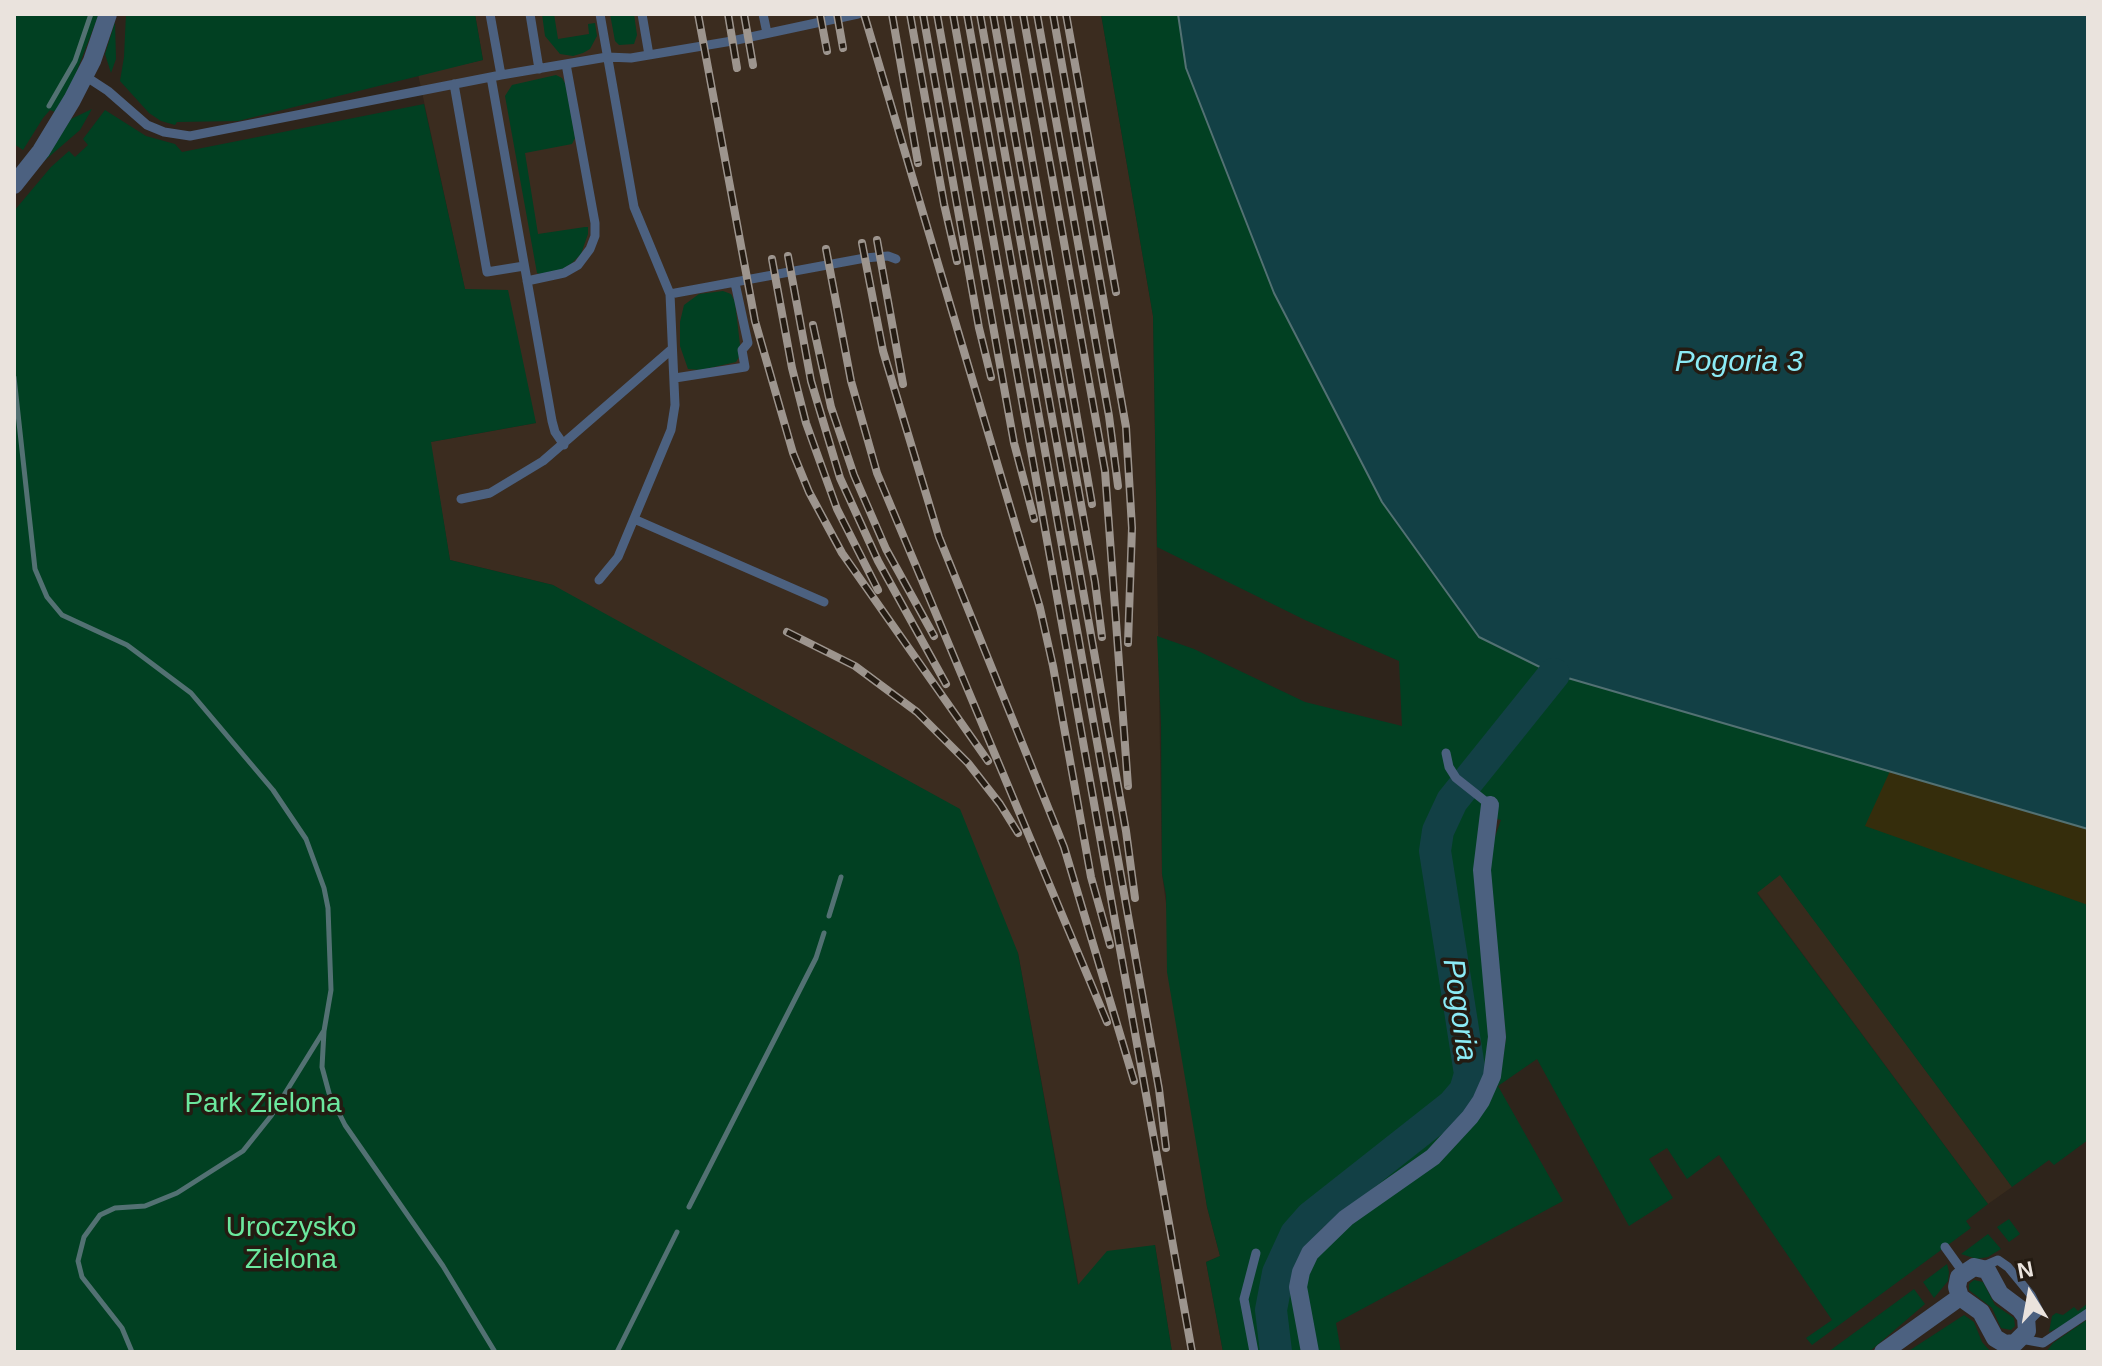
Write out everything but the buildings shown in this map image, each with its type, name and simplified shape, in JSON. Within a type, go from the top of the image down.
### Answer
[{"type":"street","points":[[14,185],[51,136],[85,76],[108,14]]},
{"type":"street","points":[[1310,1352],[1298,1287],[1310,1253],[1346,1218],[1433,1157],[1475,1111],[1492,1076],[1497,1037],[1482,870],[1484,800]]},
{"type":"street","points":[[1972,1269],[1990,1273],[2004,1298],[2024,1313],[2027,1338],[2011,1344],[1999,1342],[1991,1334],[1981,1312],[1960,1297],[1957,1282],[1972,1269]]},
{"type":"street","points":[[1883,1352],[1960,1297]]},
{"type":"lane","points":[[490,14],[524,266],[552,421],[564,445]]},
{"type":"lane","points":[[530,14],[539,69]]},
{"type":"lane","points":[[599,580],[618,557],[671,430],[675,405],[670,294],[634,207],[600,14]]},
{"type":"lane","points":[[642,14],[649,55]]},
{"type":"lane","points":[[763,14],[767,33]]},
{"type":"lane","points":[[85,76],[108,91],[147,125],[164,132],[190,136],[496,76],[607,57],[649,55],[858,14]]},
{"type":"lane","points":[[527,281],[564,273],[578,265],[595,236],[566,64]]},
{"type":"lane","points":[[454,84],[487,272],[524,266]]},
{"type":"lane","points":[[670,294],[865,258],[888,256],[896,259]]},
{"type":"lane","points":[[675,378],[745,367],[742,350],[748,343],[735,283]]},
{"type":"lane","points":[[461,499],[490,493],[543,461],[672,349]]},
{"type":"lane","points":[[634,519],[824,602]]},
{"type":"lane","points":[[1446,753],[1449,767],[1456,778],[1484,800]]},
{"type":"lane","points":[[1945,1247],[1972,1269]]},
{"type":"lane","points":[[1254,1352],[1244,1299],[1256,1253]]},
{"type":"lane","points":[[2027,1338],[2043,1343],[2088,1313]]},
{"type":"shaded area","points":[[475,14],[1101,14],[1153,316],[1162,874],[1207,1207],[1220,1256],[1206,1262],[1223,1352],[1172,1352],[1155,1245],[1079,1287],[1018,953],[553,585],[450,560],[430,442],[536,423],[465,290],[418,74],[483,60]]},
{"type":"shaded area","points":[[1780,874],[2012,1187],[1988,1204],[1757,892]]},
{"type":"green space","points":[[14,14],[99,14],[73,81],[55,112],[50,110],[43,118],[23,150],[14,144]]},
{"type":"green space","points":[[126,14],[475,14],[483,60],[238,121],[177,122],[175,125],[149,113],[120,81]]},
{"type":"green space","points":[[542,14],[554,14],[558,39],[589,34],[588,24],[595,23],[597,36],[590,49],[573,56],[560,54],[545,36]]},
{"type":"green space","points":[[610,14],[634,14],[637,35],[634,44],[619,45],[615,41]]},
{"type":"green space","points":[[1101,14],[2088,14],[2088,1140],[2054,1165],[2049,1160],[2012,1187],[1780,875],[1757,893],[1988,1204],[1966,1221],[1971,1228],[1812,1345],[1806,1338],[1832,1320],[1719,1155],[1687,1179],[1667,1148],[1649,1159],[1673,1198],[1629,1226],[1537,1059],[1498,1086],[1563,1201],[1336,1323],[1341,1352],[1317,1352],[1305,1285],[1308,1272],[1327,1244],[1394,1191],[1430,1151],[1329,1221],[1304,1249],[1302,1352],[1223,1352],[1206,1262],[1220,1256],[1207,1207],[1167,972],[1157,636],[1194,649],[1305,702],[1402,726],[1399,661],[1305,620],[1157,547],[1153,316]],"holes":[[[1481,815],[1501,820],[1493,842],[1490,875],[1506,1038],[1501,1072],[1431,1150],[1468,1107],[1481,1084],[1490,1041]]]},
{"type":"green space","points":[[115,22],[116,59],[111,73],[105,54]]},
{"type":"green space","points":[[556,75],[566,85],[575,138],[572,144],[525,153],[538,234],[585,227],[588,227],[588,234],[581,254],[572,263],[561,270],[540,274],[537,273],[505,96],[512,85]]},
{"type":"green space","points":[[424,104],[465,289],[508,290],[536,423],[431,442],[450,560],[553,585],[960,809],[1018,953],[1078,1285],[1107,1251],[1155,1245],[1172,1352],[14,1352],[14,211],[51,167],[69,151],[75,157],[88,145],[83,139],[105,110],[146,136],[175,144],[182,152]]},
{"type":"green space","points":[[92,109],[80,130],[43,162],[71,119]]},
{"type":"green space","points":[[723,291],[731,294],[735,302],[739,357],[736,362],[701,370],[688,369],[680,346],[684,305],[699,294]]},
{"type":"green space","points":[[2009,1219],[2020,1234],[2009,1242],[1997,1227]]},
{"type":"green space","points":[[1988,1234],[2001,1249],[1977,1259],[1961,1254]]},
{"type":"green space","points":[[1947,1264],[1948,1281],[1934,1298],[1923,1282]]},
{"type":"green space","points":[[1974,1280],[1983,1282],[1995,1305],[2014,1318],[2015,1326],[2011,1330],[2001,1328],[1992,1308],[1969,1290],[1969,1284]]},
{"type":"green space","points":[[1914,1289],[1925,1304],[1869,1352],[1828,1352]]},
{"type":"green space","points":[[2088,1303],[2088,1315],[2049,1332],[2052,1316],[2056,1313],[2063,1315],[2074,1307],[2078,1311]]},
{"type":"green space","points":[[1964,1315],[1974,1322],[1982,1342],[1991,1352],[1907,1352]]},
{"type":"green space","points":[[2088,1319],[2088,1352],[2046,1352],[2053,1343]]},
{"type":"sand","points":[[1890,771],[2088,829],[2088,905],[1865,826]]},
{"type":"water","name":"Pogoria 3","points":[[1178,14],[2088,14],[2088,829],[1554,674],[1479,637],[1382,502],[1274,293],[1186,68]]},
{"type":"waterway","points":[[49,106],[75,61],[91,14]]},
{"type":"waterway","points":[[14,377],[35,569],[47,597],[62,615],[127,645],[191,693],[273,790],[306,839],[328,908],[331,990],[322,1067],[329,1093],[345,1125],[443,1266],[495,1352]]},
{"type":"waterway","name":"Pogoria","points":[[1276,1352],[1271,1310],[1278,1273],[1296,1234],[1311,1217],[1453,1105],[1465,1091],[1470,1074],[1435,851],[1438,831],[1452,801],[1554,674]]},
{"type":"waterway","points":[[829,916],[841,877]]},
{"type":"waterway","points":[[689,1207],[816,958],[824,933]]},
{"type":"waterway","points":[[132,1352],[122,1328],[82,1277],[78,1261],[84,1237],[100,1215],[115,1208],[145,1206],[177,1193],[243,1151],[271,1116],[323,1032]]},
{"type":"waterway","points":[[617,1352],[677,1232]]},
{"type":"railway","points":[[698,14],[755,321],[793,453],[809,492],[842,553],[988,761]]},
{"type":"railway","points":[[728,14],[737,68]]},
{"type":"railway","points":[[744,14],[753,65]]},
{"type":"railway","points":[[820,14],[827,51]]},
{"type":"railway","points":[[837,14],[843,48]]},
{"type":"railway","points":[[864,14],[1040,608],[1091,877],[1110,945]]},
{"type":"railway","points":[[892,14],[918,163]]},
{"type":"railway","points":[[910,14],[957,261]]},
{"type":"railway","points":[[923,14],[979,328],[991,377]]},
{"type":"railway","points":[[937,14],[1014,443],[1034,519]]},
{"type":"railway","points":[[953,14],[1192,1352]]},
{"type":"railway","points":[[967,14],[1159,1089],[1166,1148]]},
{"type":"railway","points":[[980,14],[1126,831],[1135,898]]},
{"type":"railway","points":[[993,14],[1095,582],[1102,637]]},
{"type":"railway","points":[[1007,14],[1092,504]]},
{"type":"railway","points":[[1023,14],[1105,471],[1128,786]]},
{"type":"railway","points":[[1037,14],[1109,416],[1118,486]]},
{"type":"railway","points":[[1053,14],[1126,427],[1132,528],[1128,643]]},
{"type":"railway","points":[[1066,14],[1116,292]]},
{"type":"railway","points":[[877,240],[903,384]]},
{"type":"railway","points":[[862,243],[883,351],[939,537],[1064,847],[1134,1081]]},
{"type":"railway","points":[[826,249],[851,381],[877,473],[1107,1022]]},
{"type":"railway","points":[[788,256],[811,381],[840,478],[878,561],[946,684]]},
{"type":"railway","points":[[772,259],[792,368],[806,423],[837,509],[878,590]]},
{"type":"railway","points":[[813,325],[831,407],[854,475],[886,549],[934,636]]},
{"type":"railway","points":[[787,632],[855,666],[917,712],[968,763],[1018,833]]},
{"type":"park label","name":"Park Zielona","points":[[263,1104]]},
{"type":"park label","name":"Uroczysko Zielona","points":[[291,1244]]}]
